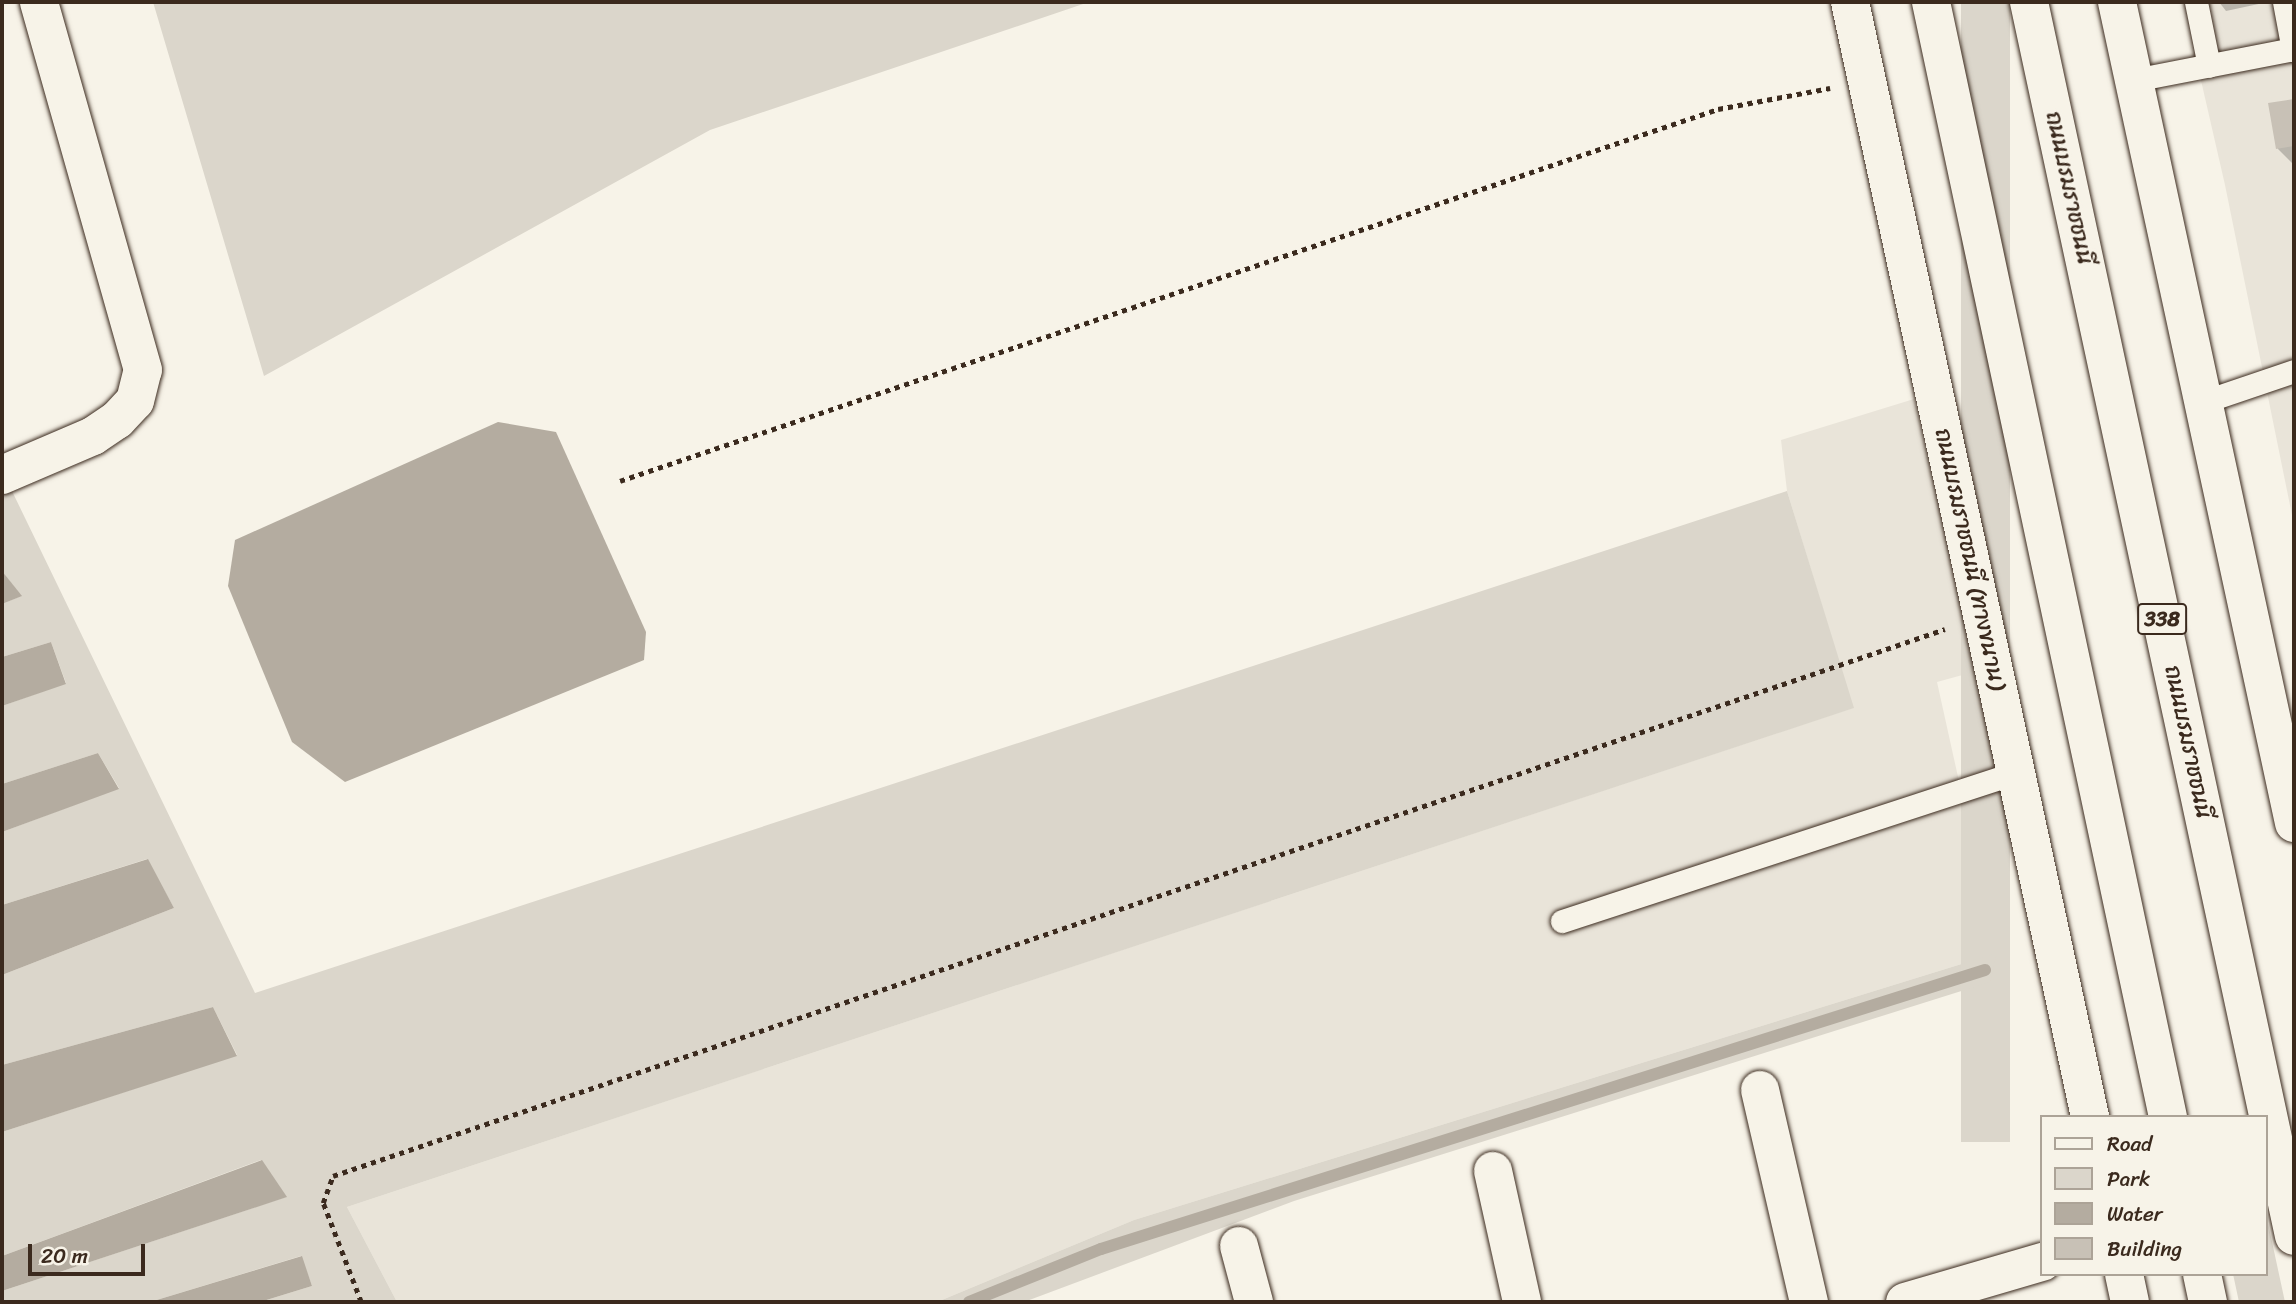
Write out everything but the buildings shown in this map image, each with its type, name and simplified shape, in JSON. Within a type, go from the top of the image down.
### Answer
[{"type":"main road","points":[[2,475],[93,436],[117,420],[135,401],[143,370],[39,2]]},
{"type":"main road","name":"ถนนบรมราชชนนี (ทางขนาน)","points":[[1850,2],[2090,1115]]},
{"type":"main road","points":[[1931,2],[2168,1115]]},
{"type":"main road","name":"ถนนบรมราชชนนี","points":[[2029,2],[2294,1236]]},
{"type":"main road","points":[[2117,2],[2294,824]]},
{"type":"main road","points":[[1760,1090],[1809,1302]]},
{"type":"main road","points":[[1493,1171],[1522,1302]]},
{"type":"main road","points":[[1239,1246],[1254,1302]]},
{"type":"main road","points":[[1905,1302],[2040,1263]]},
{"type":"main road","points":[[2124,1276],[2130,1302]]},
{"type":"main road","points":[[2202,1276],[2208,1302]]},
{"type":"lane","points":[[2196,2],[2209,66]]},
{"type":"lane","points":[[2134,80],[2294,49],[2284,2]]},
{"type":"lane","points":[[2203,402],[2294,372]]},
{"type":"lane","points":[[1562,921],[2016,773]]},
{"type":"path","points":[[620,481],[1718,109],[1867,80]]},
{"type":"path","points":[[361,1302],[323,1203],[333,1176],[1982,617]]},
{"type":"shaded area","points":[[2183,2],[2294,2],[2294,525],[2225,185]]},
{"type":"shaded area","points":[[1914,399],[1977,671],[1937,682],[1997,953],[1134,1220],[937,1302],[397,1302],[347,1207],[1853,708],[1787,491],[1781,440]]},
{"type":"green space","points":[[153,2],[1089,2],[710,130],[264,376]]},
{"type":"green space","points":[[1961,2],[2010,2],[2010,1142],[1961,1142]]},
{"type":"green space","points":[[11,489],[255,993],[1787,491],[1854,708],[347,1207],[397,1302],[260,1302],[312,1286],[301,1256],[150,1302],[2,1302],[2,1291],[286,1197],[261,1160],[2,1256],[2,1132],[237,1055],[213,1007],[2,1065],[2,975],[174,908],[147,859],[2,905],[2,832],[119,788],[98,753],[2,784],[2,706],[66,683],[51,642],[2,657],[2,604],[21,596],[2,571],[2,493]]},
{"type":"green space","points":[[1997,953],[1990,982],[1294,1201],[1024,1302],[937,1302],[1134,1220]]},
{"type":"green space","points":[[2268,1223],[2285,1302],[2239,1302],[2233,1276],[2268,1276]]},
{"type":"water","points":[[498,422],[556,432],[646,632],[644,660],[345,782],[292,742],[228,586],[235,540]]},
{"type":"water","points":[[2,571],[22,596],[2,604]]},
{"type":"water","points":[[51,642],[66,684],[2,706],[2,657]]},
{"type":"water","points":[[98,753],[119,789],[2,832],[2,784]]},
{"type":"water","points":[[148,859],[174,908],[2,975],[2,905]]},
{"type":"water","points":[[213,1007],[237,1056],[2,1132],[2,1065]]},
{"type":"water","points":[[262,1160],[287,1197],[2,1291],[2,1256]]},
{"type":"water","points":[[302,1256],[312,1286],[260,1302],[150,1302]]},
{"type":"waterway","points":[[969,1302],[1101,1249],[1985,970]]}]
